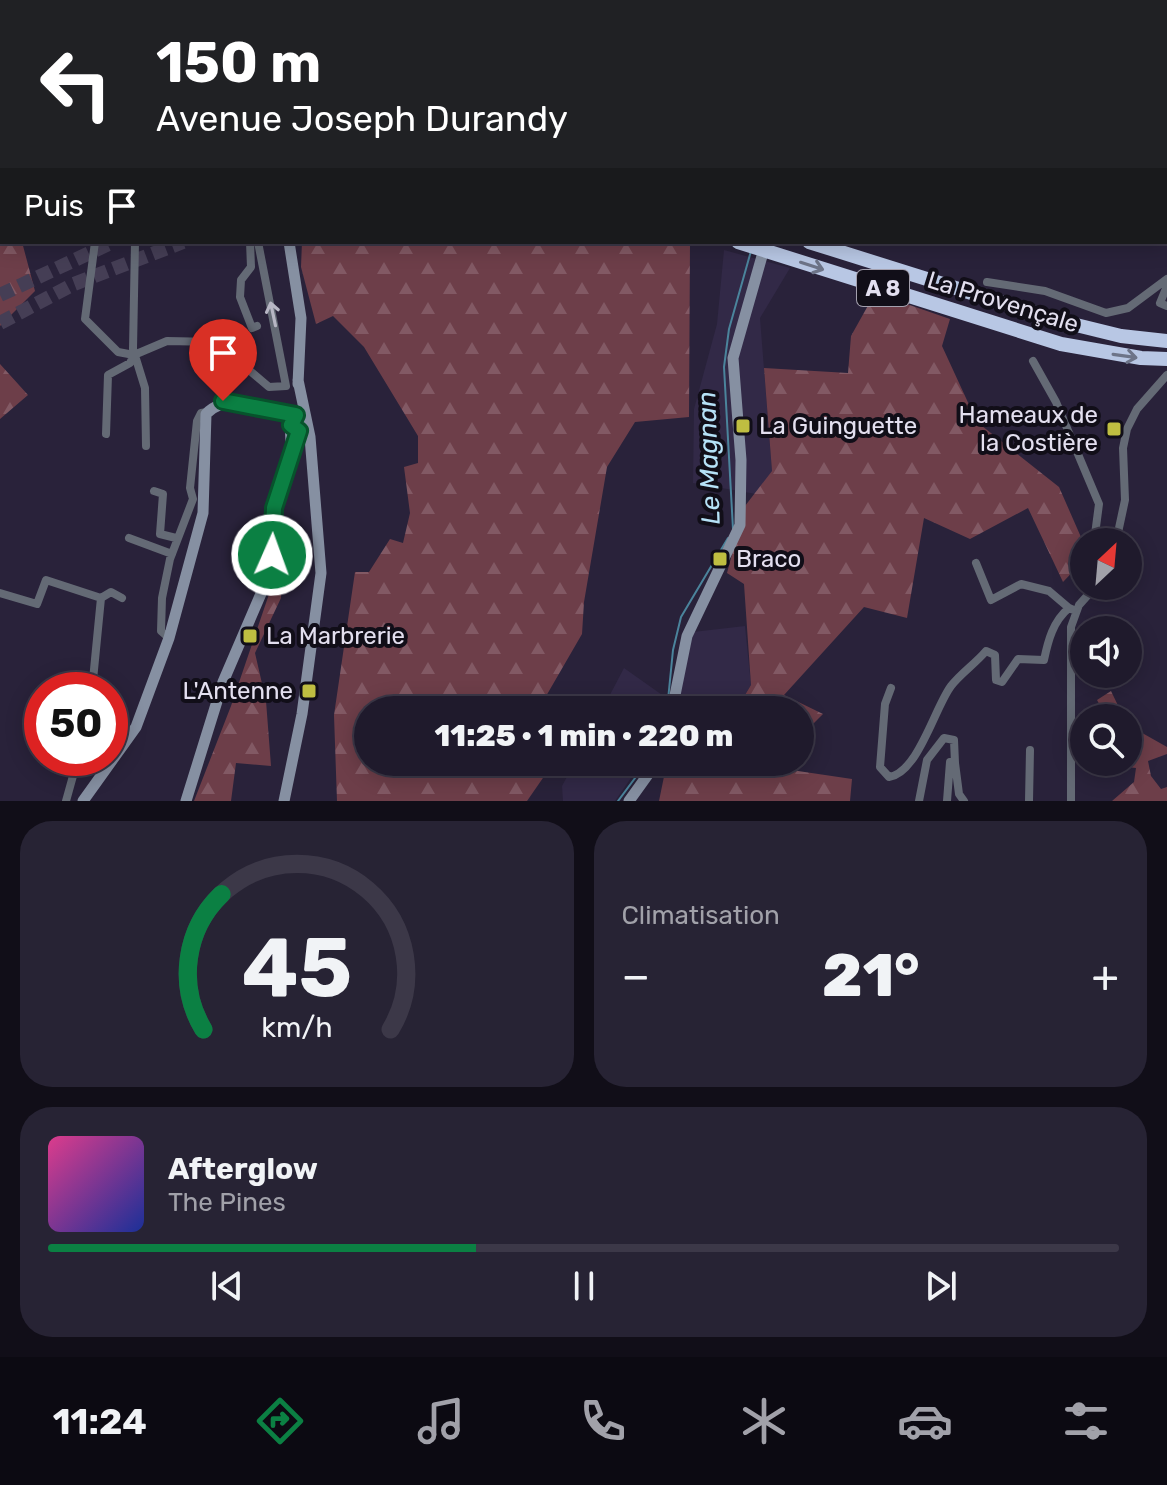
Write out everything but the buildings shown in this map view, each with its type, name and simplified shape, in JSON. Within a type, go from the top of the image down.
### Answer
[{"type":"highway","name":"La Provençale","points":[[744,244],[1029,334],[1113,355],[1167,359]]},
{"type":"highway","name":"La Provençale","points":[[815,244],[1036,313],[1121,336],[1167,341]]},
{"type":"street","points":[[95,244],[85,319],[118,352],[134,355],[173,340],[216,342],[239,365],[274,390],[294,390]]},
{"type":"street","points":[[135,244],[134,355],[145,388],[146,446]]},
{"type":"street","points":[[250,244],[251,264],[241,280],[240,297],[252,328],[257,326]]},
{"type":"street","points":[[186,801],[223,682],[270,569],[274,508],[297,422],[294,390],[258,244]]},
{"type":"street","points":[[284,801],[302,714],[321,573],[313,509],[312,452],[297,422],[294,390],[301,307],[289,244]]},
{"type":"street","points":[[675,696],[687,636],[740,525],[741,460],[733,358],[765,244]]},
{"type":"street","points":[[987,282],[1045,291],[1106,313],[1119,313],[1167,279]]},
{"type":"street","points":[[1167,286],[1160,303],[1167,306]]},
{"type":"street","points":[[106,434],[106,380],[130,363],[134,355]]},
{"type":"street","points":[[1033,361],[1034,369],[1056,402],[1099,504],[1096,528]]},
{"type":"street","points":[[1119,528],[1125,500],[1125,435],[1137,409],[1167,375]]},
{"type":"street","points":[[83,801],[136,727],[169,638],[203,513],[203,421],[207,412],[218,403],[231,400],[265,408],[297,422]]},
{"type":"street","points":[[169,638],[161,627],[162,598],[176,538],[193,499],[190,488],[197,421],[201,413],[207,412]]},
{"type":"street","points":[[154,491],[163,494],[160,534],[176,538]]},
{"type":"street","points":[[129,538],[172,554]]},
{"type":"street","points":[[976,563],[986,581],[988,599],[1021,584],[1049,591],[1072,610]]},
{"type":"street","points":[[0,593],[37,604],[46,580],[101,598],[111,592],[122,598]]},
{"type":"street","points":[[94,672],[101,598]]},
{"type":"street","points":[[891,688],[885,704],[880,767],[889,777],[903,769],[931,729],[948,690],[986,651],[995,655],[996,680],[1002,682],[1018,659],[1044,660],[1053,630],[1081,600]]},
{"type":"street","points":[[1071,801],[1069,704],[1072,610]]},
{"type":"street","points":[[919,801],[927,760],[944,738],[954,740],[959,794],[964,801]]},
{"type":"street","points":[[1029,801],[1030,750]]},
{"type":"street","points":[[947,801],[948,771],[950,762],[955,763]]},
{"type":"street","points":[[66,801],[73,776]]},
{"type":"street","points":[[629,801],[647,776]]},
{"type":"shaded area","points":[[724,250],[790,268],[760,318],[772,471],[756,494],[693,483],[694,409],[717,324]]},
{"type":"shaded area","points":[[745,626],[751,685],[744,696],[680,696],[693,632]]},
{"type":"shaded area","points":[[624,668],[664,696],[609,696]]},
{"type":"shaded area","points":[[567,776],[632,776],[615,801],[563,801],[562,786]]},
{"type":"green space","points":[[0,244],[23,244],[35,291],[0,326]]},
{"type":"green space","points":[[302,244],[690,244],[689,417],[635,422],[607,467],[584,602],[582,634],[546,696],[354,696],[354,776],[544,776],[527,801],[337,801],[334,715],[355,572],[369,572],[390,539],[403,543],[410,513],[404,467],[418,463],[418,436],[364,347],[333,316],[316,324],[301,267]]},
{"type":"green space","points":[[875,293],[950,319],[942,346],[977,422],[1059,487],[1077,528],[1070,528],[1070,575],[1063,582],[1028,508],[970,539],[924,518],[907,618],[864,607],[786,696],[744,696],[751,685],[744,584],[727,573],[745,506],[772,471],[764,368],[848,373],[851,336]]},
{"type":"green space","points":[[0,364],[28,395],[0,419]]},
{"type":"green space","points":[[282,556],[281,598],[255,653],[266,701],[271,766],[236,763],[231,801],[194,801],[231,706]]},
{"type":"green space","points":[[1111,691],[1117,704],[1099,704],[1097,700]]},
{"type":"green space","points":[[814,710],[823,714],[814,723]]},
{"type":"green space","points":[[1142,733],[1167,747],[1167,754],[1148,761],[1151,776],[1161,789],[1167,787],[1167,801],[1112,801],[1134,782],[1135,776],[1142,776]]},
{"type":"green space","points":[[814,773],[852,779],[850,801],[659,801],[664,776],[814,776]]},
{"type":"waterway","name":"Le Magnan","points":[[733,529],[724,367],[729,329],[751,251]]},
{"type":"waterway","name":"Le Magnan","points":[[668,696],[673,650],[681,617],[728,538]]},
{"type":"waterway","name":"Le Magnan","points":[[618,801],[637,776]]},
{"type":"tunnel","points":[[0,295],[109,244]]},
{"type":"tunnel","points":[[0,323],[74,284],[178,244]]},
{"type":"place","name":"La Guinguette","points":[[743,426]]},
{"type":"place","name":"Hameaux de la Costière","points":[[1114,429]]},
{"type":"place","name":"Braco","points":[[720,559]]},
{"type":"place","name":"La Marbrerie","points":[[250,636]]},
{"type":"place","name":"L'Antenne","points":[[309,691]]},
{"type":"route","points":[[223,401],[237,401],[296,415],[291,425],[299,431],[274,508],[272,555]]}]
